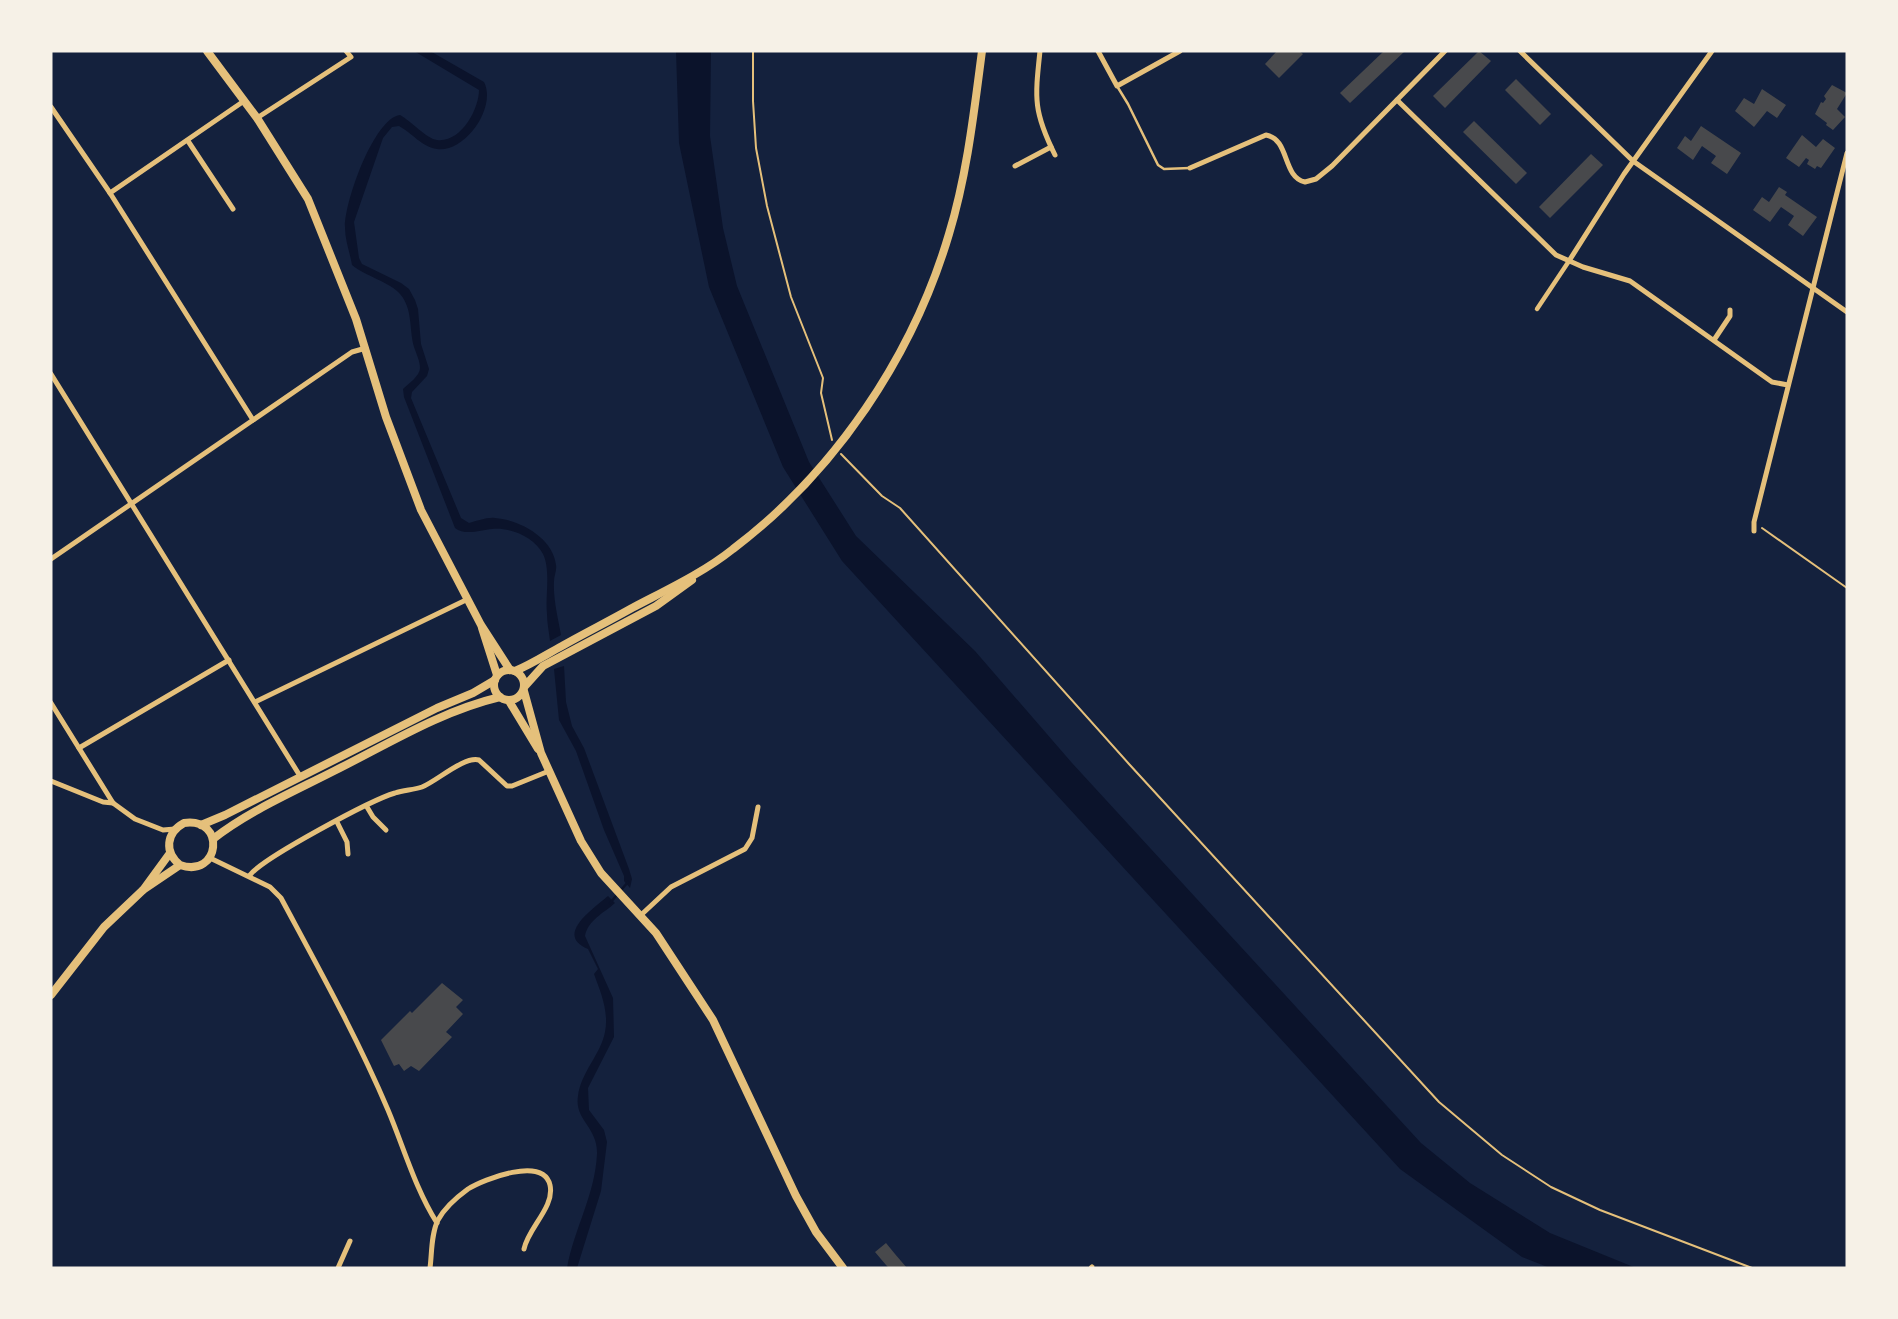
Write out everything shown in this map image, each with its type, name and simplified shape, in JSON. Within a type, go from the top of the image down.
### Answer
[{"type":"main road","points":[[207,51],[257,118],[308,199],[366,348],[386,417],[411,486],[481,625],[513,670],[523,677],[541,753],[584,848],[601,873],[641,915],[672,956],[713,1020],[796,1196],[816,1232],[844,1268]]},
{"type":"main road","points":[[213,839],[231,825],[306,785],[441,718],[477,703],[518,698],[534,673],[564,645],[703,570],[732,550],[769,519],[816,471],[875,394],[905,342],[922,305],[950,233],[961,188],[982,51]]},
{"type":"main road","points":[[201,825],[437,708],[473,693],[496,677],[564,655],[656,606],[703,570]]},
{"type":"main road","points":[[481,625],[495,662],[495,689],[541,753]]},
{"type":"main road","points":[[300,776],[306,785]]},
{"type":"main road","points":[[190,822],[201,825],[213,839],[210,858],[200,866],[180,864],[170,853],[169,839],[175,829],[190,822]]},
{"type":"main road","points":[[143,890],[170,853]]},
{"type":"main road","points":[[51,995],[104,927],[143,890],[180,864]]},
{"type":"street","points":[[257,118],[351,57],[346,51]]},
{"type":"street","points":[[1041,51],[1035,95],[1038,115],[1055,155]]},
{"type":"street","points":[[1098,51],[1117,86],[1180,51]]},
{"type":"street","points":[[1190,168],[1266,135],[1273,136],[1279,142],[1295,177],[1305,182],[1316,179],[1445,51]]},
{"type":"street","points":[[1520,51],[1633,161],[1847,313]]},
{"type":"street","points":[[1537,309],[1633,161],[1712,51]]},
{"type":"street","points":[[1398,100],[1556,255],[1630,281],[1772,382],[1788,385]]},
{"type":"street","points":[[110,192],[244,101]]},
{"type":"street","points":[[51,107],[110,192],[253,420]]},
{"type":"street","points":[[188,141],[233,209]]},
{"type":"street","points":[[1014,166],[1051,148]]},
{"type":"street","points":[[1754,531],[1788,385],[1844,178],[1847,153]]},
{"type":"street","points":[[1714,340],[1730,316],[1730,310]]},
{"type":"street","points":[[51,559],[352,352],[366,348]]},
{"type":"street","points":[[51,374],[300,776]]},
{"type":"street","points":[[255,702],[468,599]]},
{"type":"street","points":[[79,748],[229,660]]},
{"type":"street","points":[[51,702],[113,803],[135,819],[163,830],[175,829]]},
{"type":"street","points":[[250,875],[264,862],[337,821],[393,793],[422,787],[474,759],[479,760],[507,786],[549,771]]},
{"type":"street","points":[[51,782],[103,802],[113,803]]},
{"type":"street","points":[[367,807],[386,830]]},
{"type":"street","points":[[641,915],[671,887],[745,849],[752,838],[758,807]]},
{"type":"street","points":[[337,821],[347,842],[348,854]]},
{"type":"street","points":[[163,830],[169,839]]},
{"type":"street","points":[[210,858],[250,875],[270,887],[281,898],[387,1109],[407,1163],[437,1223]]},
{"type":"street","points":[[430,1268],[437,1223],[454,1201],[480,1183],[527,1170],[537,1170],[550,1185],[549,1197],[526,1238],[524,1249]]},
{"type":"street","points":[[338,1268],[350,1241]]},
{"type":"lane","points":[[1117,86],[1158,165],[1164,169],[1190,168]]},
{"type":"path","points":[[753,51],[756,148],[767,206],[791,298],[822,378],[821,393],[834,447],[882,496],[900,508],[1129,764],[1439,1102],[1502,1155],[1551,1187],[1600,1210],[1752,1268]]},
{"type":"path","points":[[1754,522],[1847,588]]},
{"type":"water","points":[[414,51],[430,51],[484,82],[486,104],[468,136],[448,148],[432,148],[399,126],[392,127],[383,138],[354,222],[359,258],[362,264],[409,289],[415,300],[421,344],[429,369],[427,376],[412,392],[411,398],[461,518],[469,523],[492,518],[515,522],[534,532],[554,555],[554,595],[561,635],[550,641],[547,621],[547,568],[543,554],[528,538],[514,532],[492,529],[468,532],[455,528],[404,397],[403,389],[416,377],[420,368],[407,306],[396,290],[352,265],[345,233],[346,216],[362,163],[380,130],[400,115],[429,137],[446,139],[461,131],[476,106],[479,90]]},
{"type":"water","points":[[676,51],[711,51],[710,136],[723,228],[737,286],[809,462],[856,536],[975,651],[1072,763],[1421,1143],[1470,1183],[1550,1233],[1636,1268],[1550,1268],[1522,1257],[1400,1169],[842,561],[783,467],[709,287],[679,143]]},
{"type":"water","points":[[564,666],[566,702],[572,726],[584,748],[629,869],[632,879],[630,888],[624,881],[576,751],[559,720],[554,669]]},
{"type":"water","points":[[608,896],[615,903],[593,921],[585,936],[613,998],[614,1037],[588,1088],[589,1110],[604,1130],[607,1142],[601,1191],[577,1268],[567,1268],[592,1184],[597,1154],[594,1137],[579,1111],[578,1096],[583,1079],[600,1048],[606,1025],[604,1003],[594,974],[598,969],[588,949],[578,943],[575,930],[586,915]]},
{"type":"building","points":[[1277,51],[1299,51],[1303,54],[1279,78],[1265,64]]},
{"type":"building","points":[[1384,51],[1405,51],[1350,103],[1340,93]]},
{"type":"building","points":[[1479,51],[1491,61],[1445,108],[1433,96]]},
{"type":"building","points":[[1516,79],[1551,114],[1540,125],[1505,90]]},
{"type":"building","points":[[1832,85],[1847,93],[1837,109],[1845,117],[1833,130],[1815,114]]},
{"type":"building","points":[[1762,89],[1786,105],[1777,118],[1767,111],[1754,127],[1735,111],[1744,98],[1754,104]]},
{"type":"building","points":[[1474,121],[1527,173],[1516,184],[1463,132]]},
{"type":"building","points":[[1701,126],[1741,153],[1727,174],[1711,163],[1716,156],[1702,146],[1693,160],[1677,148],[1685,136],[1691,141]]},
{"type":"building","points":[[1802,135],[1816,147],[1823,139],[1835,148],[1821,168],[1817,166],[1815,169],[1807,164],[1809,160],[1806,158],[1799,167],[1786,158]]},
{"type":"building","points":[[1591,154],[1603,165],[1550,218],[1539,207]]},
{"type":"building","points":[[1779,187],[1787,192],[1785,195],[1817,217],[1803,236],[1788,225],[1794,216],[1781,207],[1770,222],[1753,210],[1762,197],[1769,202]]},
{"type":"building","points":[[442,983],[463,1000],[456,1007],[463,1014],[446,1032],[452,1037],[419,1071],[411,1066],[404,1071],[399,1064],[394,1066],[381,1040]]},
{"type":"building","points":[[886,1243],[907,1268],[889,1268],[875,1252]]},
{"type":"waterway","points":[[610,903],[628,882]]}]
